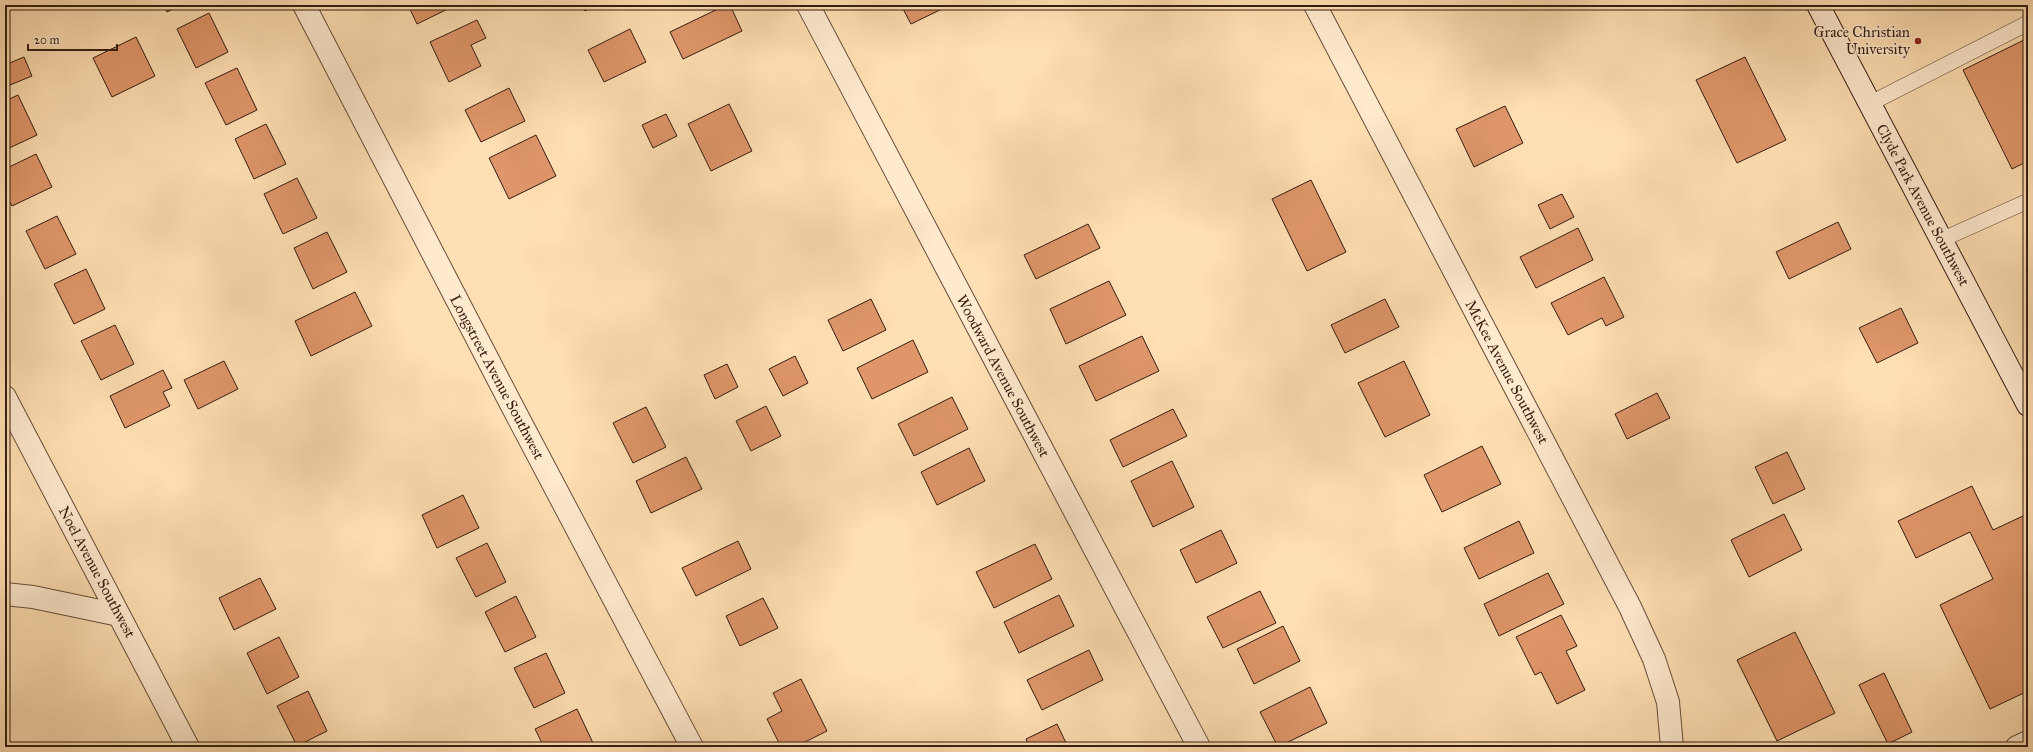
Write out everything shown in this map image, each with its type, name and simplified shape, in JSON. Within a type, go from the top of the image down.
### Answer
[{"type":"street","name":"Longstreet Avenue Southwest","points":[[304,5],[511,404],[692,747]]},
{"type":"street","name":"Woodward Avenue Southwest","points":[[808,5],[1199,747]]},
{"type":"street","name":"McKee Avenue Southwest","points":[[1315,5],[1630,607],[1654,659],[1668,702],[1672,747]]},
{"type":"street","name":"Clyde Park Avenue Southwest","points":[[1818,5],[2028,405]]},
{"type":"street","name":"Noel Avenue Southwest","points":[[5,397],[188,747]]},
{"type":"street","points":[[5,594],[34,597],[119,615]]},
{"type":"street","points":[[2017,747],[2028,742]]},
{"type":"lane","points":[[1869,104],[2028,23]]},
{"type":"lane","points":[[1941,240],[2028,201]]},
{"type":"building","points":[[163,5],[181,5],[167,12]]},
{"type":"building","points":[[408,5],[456,5],[417,24]]},
{"type":"building","points":[[582,5],[597,5],[585,11]]},
{"type":"building","points":[[726,5],[730,5],[742,31],[683,59],[670,32]]},
{"type":"building","points":[[901,5],[946,5],[946,7],[911,24]]},
{"type":"building","points":[[209,13],[228,52],[196,68],[177,29]]},
{"type":"building","points":[[477,20],[486,38],[471,45],[481,66],[449,82],[430,42]]},
{"type":"building","points":[[630,29],[646,62],[604,82],[588,50]]},
{"type":"building","points":[[136,37],[155,76],[112,97],[93,58]]},
{"type":"building","points":[[2028,38],[2028,161],[2012,169],[1963,70]]},
{"type":"building","points":[[24,57],[32,76],[10,85],[5,72],[5,65]]},
{"type":"building","points":[[1745,57],[1786,140],[1737,163],[1696,80]]},
{"type":"building","points":[[237,68],[257,110],[226,125],[205,83]]},
{"type":"building","points":[[509,88],[525,121],[481,142],[465,110]]},
{"type":"building","points":[[18,95],[37,135],[5,150],[5,101]]},
{"type":"building","points":[[729,104],[752,151],[711,171],[688,124]]},
{"type":"building","points":[[1505,106],[1523,143],[1474,167],[1456,129]]},
{"type":"building","points":[[666,114],[677,136],[653,148],[642,125]]},
{"type":"building","points":[[266,124],[286,164],[254,179],[235,139]]},
{"type":"building","points":[[536,135],[556,176],[509,199],[489,158]]},
{"type":"building","points":[[36,154],[52,187],[12,206],[5,193],[5,169]]},
{"type":"building","points":[[297,178],[317,218],[283,234],[264,194]]},
{"type":"building","points":[[1311,180],[1346,252],[1307,271],[1272,199]]},
{"type":"building","points":[[1562,194],[1574,217],[1550,229],[1538,205]]},
{"type":"building","points":[[57,216],[76,254],[45,269],[26,231]]},
{"type":"building","points":[[1838,222],[1851,249],[1789,279],[1776,252]]},
{"type":"building","points":[[1088,224],[1100,248],[1036,279],[1024,255]]},
{"type":"building","points":[[1578,228],[1593,260],[1536,288],[1520,257]]},
{"type":"building","points":[[327,232],[347,272],[313,289],[294,248]]},
{"type":"building","points":[[86,269],[105,309],[74,324],[54,284]]},
{"type":"building","points":[[1604,277],[1624,317],[1606,326],[1602,318],[1568,335],[1551,303]]},
{"type":"building","points":[[1109,281],[1126,315],[1066,344],[1050,309]]},
{"type":"building","points":[[355,292],[372,326],[311,356],[295,321]]},
{"type":"building","points":[[871,299],[886,330],[843,351],[828,320]]},
{"type":"building","points":[[1385,299],[1399,327],[1345,353],[1331,325]]},
{"type":"building","points":[[1901,308],[1918,343],[1877,363],[1859,328]]},
{"type":"building","points":[[115,325],[134,364],[101,380],[81,341]]},
{"type":"building","points":[[1142,336],[1159,371],[1096,401],[1079,366]]},
{"type":"building","points":[[913,340],[928,372],[872,399],[857,368]]},
{"type":"building","points":[[795,356],[808,383],[783,396],[769,369]]},
{"type":"building","points":[[224,361],[238,389],[198,409],[184,380]]},
{"type":"building","points":[[1404,361],[1430,415],[1385,437],[1358,383]]},
{"type":"building","points":[[727,364],[738,387],[715,399],[704,375]]},
{"type":"building","points":[[163,370],[172,388],[163,392],[170,406],[125,428],[110,396]]},
{"type":"building","points":[[1657,393],[1670,418],[1627,439],[1615,414]]},
{"type":"building","points":[[952,397],[968,429],[914,456],[898,424]]},
{"type":"building","points":[[766,406],[781,436],[751,451],[736,421]]},
{"type":"building","points":[[646,407],[666,447],[633,463],[613,423]]},
{"type":"building","points":[[1173,409],[1187,436],[1123,467],[1110,440]]},
{"type":"building","points":[[1482,446],[1501,484],[1442,512],[1424,475]]},
{"type":"building","points":[[969,448],[985,481],[937,505],[921,472]]},
{"type":"building","points":[[1787,452],[1805,489],[1773,504],[1755,467]]},
{"type":"building","points":[[686,457],[702,489],[651,513],[636,481]]},
{"type":"building","points":[[1172,461],[1194,507],[1153,527],[1131,481]]},
{"type":"building","points":[[1972,486],[1993,530],[2023,516],[2028,526],[2028,691],[1990,709],[1940,605],[1993,579],[1970,532],[1916,558],[1898,521]]},
{"type":"building","points":[[463,495],[479,528],[437,548],[422,515]]},
{"type":"building","points":[[1784,514],[1802,550],[1749,577],[1731,540]]},
{"type":"building","points":[[1519,521],[1534,553],[1479,579],[1464,548]]},
{"type":"building","points":[[1221,530],[1237,563],[1196,583],[1180,550]]},
{"type":"building","points":[[738,541],[751,569],[696,596],[682,568]]},
{"type":"building","points":[[487,543],[506,582],[476,597],[456,558]]},
{"type":"building","points":[[1035,544],[1052,579],[994,608],[976,572]]},
{"type":"building","points":[[1548,573],[1564,604],[1499,636],[1484,604]]},
{"type":"building","points":[[260,578],[276,609],[234,630],[219,598]]},
{"type":"building","points":[[1260,591],[1276,623],[1223,648],[1207,617]]},
{"type":"building","points":[[1059,595],[1074,626],[1019,653],[1004,622]]},
{"type":"building","points":[[516,596],[536,637],[505,652],[485,612]]},
{"type":"building","points":[[763,598],[778,628],[740,646],[726,616]]},
{"type":"building","points":[[1561,615],[1577,646],[1566,651],[1585,690],[1557,704],[1541,672],[1535,675],[1516,637]]},
{"type":"building","points":[[1283,626],[1300,661],[1254,684],[1237,649]]},
{"type":"building","points":[[1795,632],[1835,713],[1777,741],[1737,660]]},
{"type":"building","points":[[279,637],[299,677],[267,694],[247,653]]},
{"type":"building","points":[[1089,650],[1103,680],[1042,710],[1027,680]]},
{"type":"building","points":[[546,653],[565,693],[534,708],[514,668]]},
{"type":"building","points":[[1884,673],[1912,732],[1888,744],[1859,685]]},
{"type":"building","points":[[801,679],[827,731],[795,747],[781,747],[767,719],[782,711],[773,693]]},
{"type":"building","points":[[1310,687],[1327,723],[1278,747],[1260,712]]},
{"type":"building","points":[[308,691],[327,731],[297,746],[277,706]]},
{"type":"building","points":[[577,709],[593,743],[584,747],[544,747],[535,729]]},
{"type":"building","points":[[1057,724],[1068,747],[1030,747],[1026,739]]},
{"type":"building","points":[[406,742],[409,747],[396,747]]},
{"type":"place","name":"Grace Christian University","points":[[1918,41]]}]
